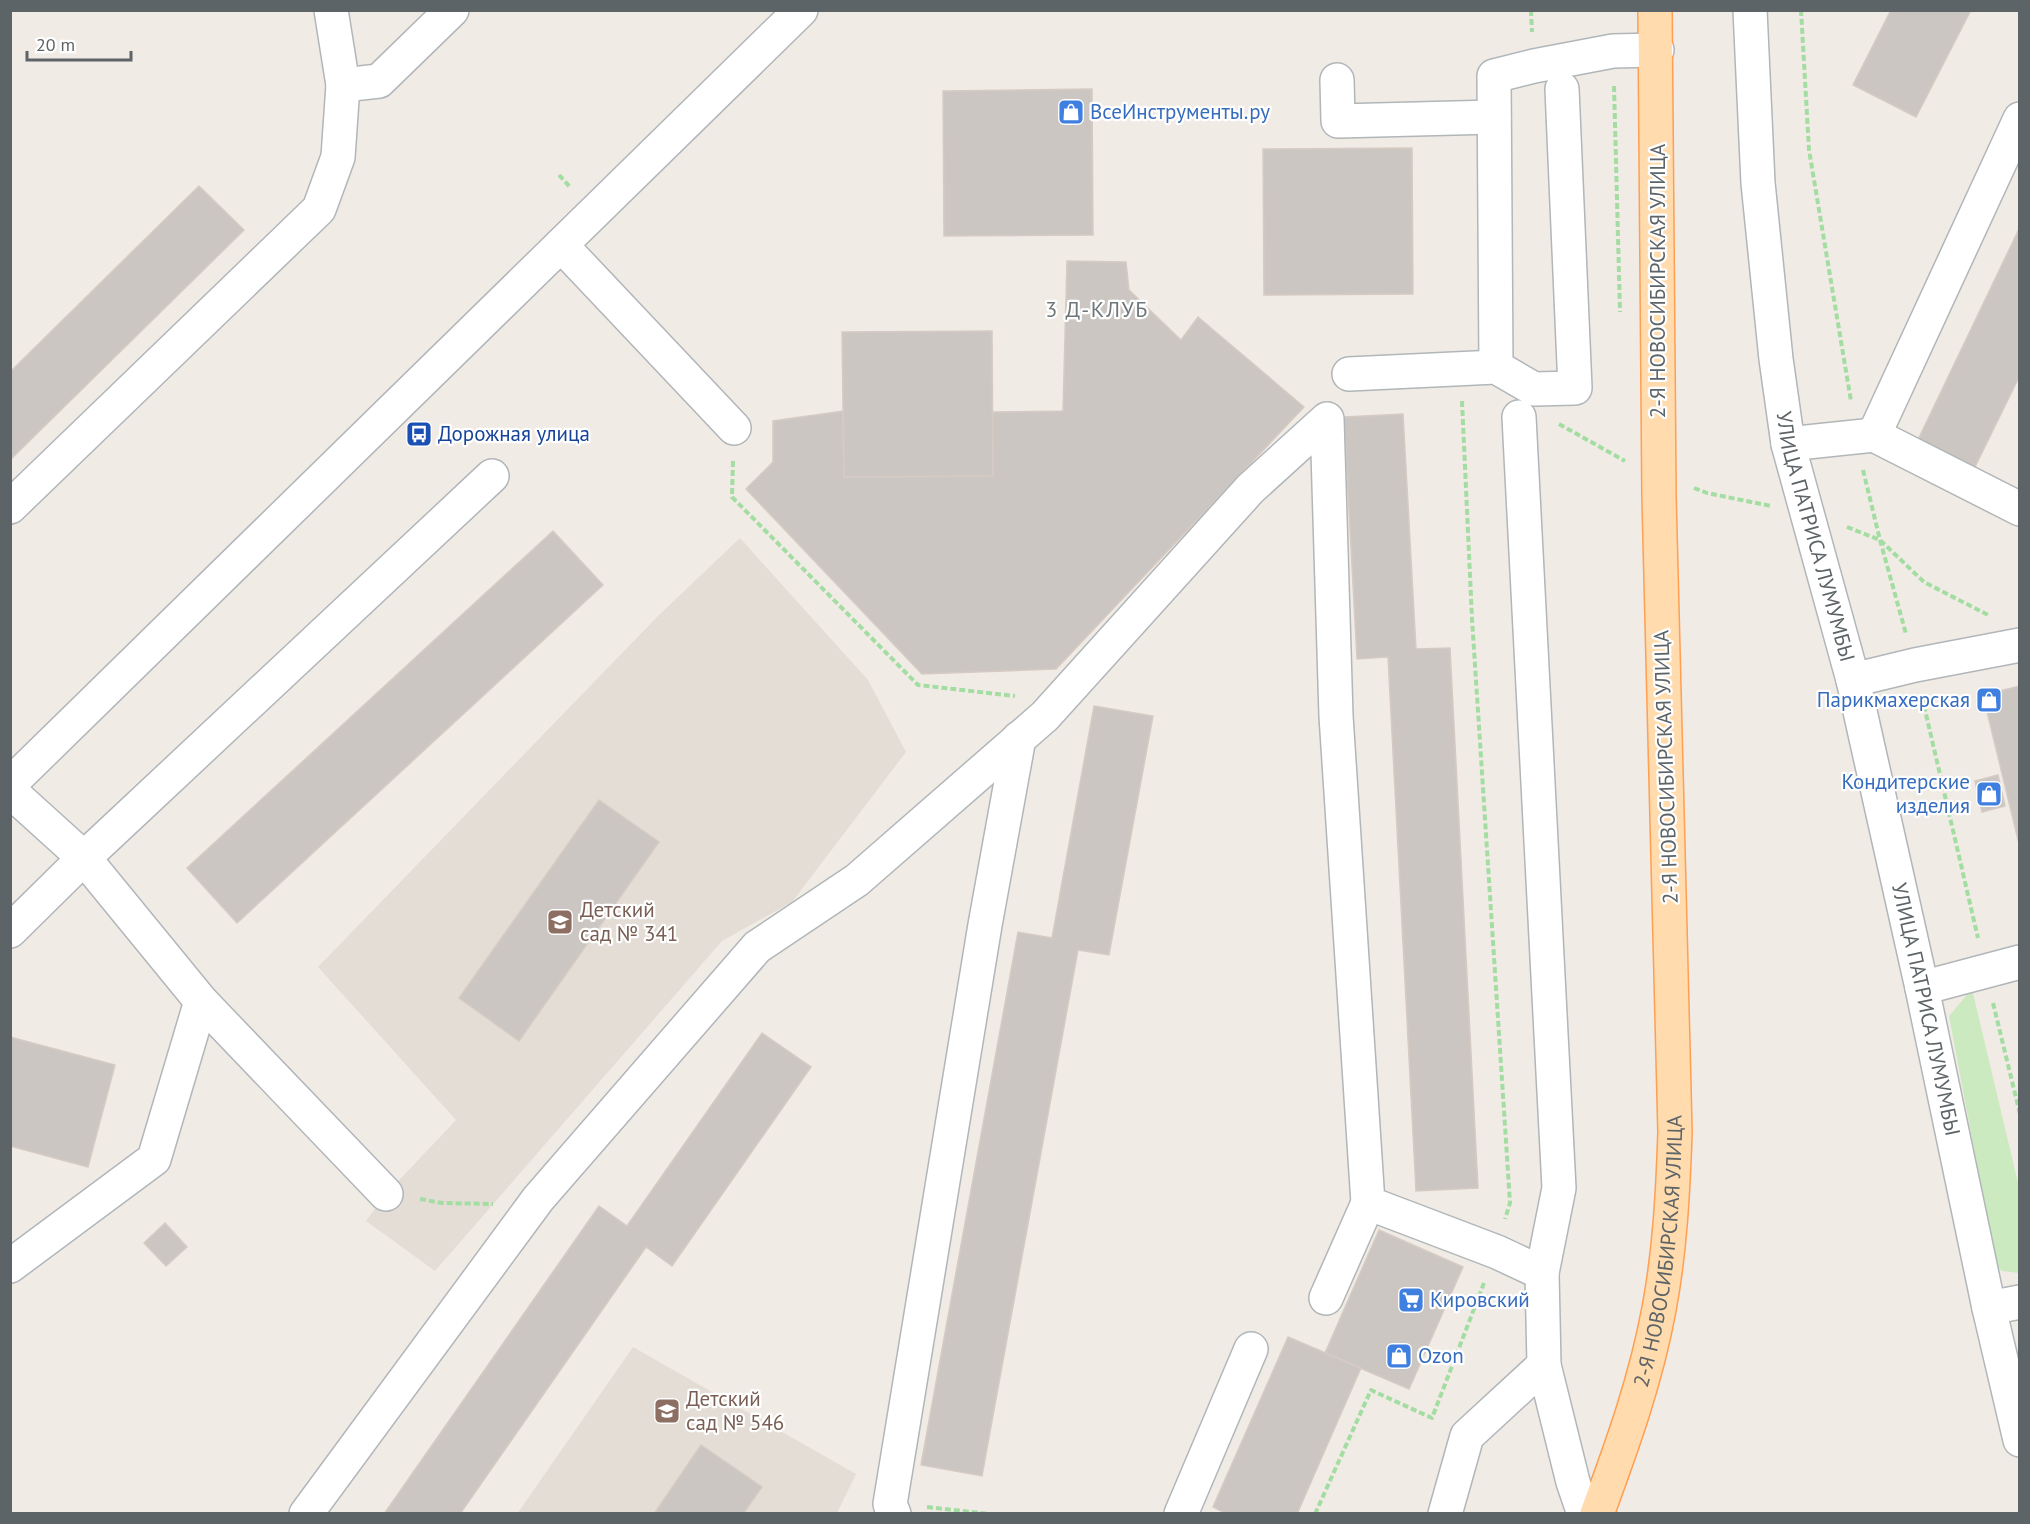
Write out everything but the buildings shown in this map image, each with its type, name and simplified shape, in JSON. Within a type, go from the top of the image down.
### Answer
[{"type":"main road","name":"2-Я НОВОСИБИРСКАЯ УЛИЦА","points":[[1597,1514],[1629,1426],[1646,1370],[1660,1308],[1672,1213],[1675,1132],[1659,496],[1655,10]]},
{"type":"street","points":[[10,507],[319,209],[338,158],[343,85],[331,10]]},
{"type":"street","points":[[343,85],[378,81],[452,10]]},
{"type":"street","points":[[10,784],[801,10]]},
{"type":"street","name":"УЛИЦА ПАТРИСА ЛУМУМБЫ","points":[[1750,10],[1758,183],[1776,359],[1788,444],[1853,680],[1922,988],[2004,1305],[2019,1440]]},
{"type":"street","points":[[1496,367],[1494,76],[1613,51],[1657,50]]},
{"type":"street","points":[[1336,80],[1338,121],[1494,117]]},
{"type":"street","points":[[1349,374],[1496,367],[1534,389],[1575,388],[1562,89]]},
{"type":"street","points":[[1865,436],[2019,119]]},
{"type":"street","points":[[561,245],[735,428]]},
{"type":"street","points":[[1519,417],[1559,1188],[1542,1273],[1544,1365],[1573,1482],[1584,1514]]},
{"type":"street","points":[[306,1514],[538,1199],[757,947],[857,880],[1045,716],[1250,489],[1327,419],[1336,716],[1368,1203],[1326,1298]]},
{"type":"street","points":[[1788,444],[1865,436],[2019,509]]},
{"type":"street","points":[[10,931],[84,858],[492,476]]},
{"type":"street","points":[[1853,680],[1915,665],[2019,645]]},
{"type":"street","points":[[892,1509],[983,936],[1019,738]]},
{"type":"street","points":[[10,791],[84,858],[201,1001],[386,1194]]},
{"type":"street","points":[[1922,988],[2019,962]]},
{"type":"street","points":[[10,1266],[154,1160],[201,1001]]},
{"type":"street","points":[[1368,1203],[1497,1252],[1542,1273]]},
{"type":"street","points":[[1181,1514],[1251,1349]]},
{"type":"street","points":[[1446,1514],[1467,1436],[1544,1365]]},
{"type":"path","points":[[1801,10],[1809,150],[1865,436],[1880,540],[1915,665],[2019,1114]]},
{"type":"path","points":[[1613,51],[1621,320]]},
{"type":"path","points":[[1315,1514],[1371,1390],[1432,1418],[1497,1252],[1510,1203],[1472,619],[1461,392]]},
{"type":"path","points":[[1624,449],[1625,473]]},
{"type":"path","points":[[732,497],[918,685],[1059,701]]},
{"type":"path","points":[[386,1194],[442,1203],[512,1204],[538,1199]]},
{"type":"path","points":[[892,1509],[989,1514]]},
{"type":"shaded area","name":"Детский сад № 341","points":[[740,538],[868,680],[906,752],[792,902],[722,941],[435,1271],[366,1221],[386,1194],[456,1120],[318,967],[658,616]]},
{"type":"shaded area","name":"Детский сад № 546","points":[[633,1347],[856,1474],[837,1513],[517,1514]]},
{"type":"green space","points":[[1972,989],[2019,1187],[2019,1273],[2002,1271],[1996,1266],[1949,1016]]},
{"type":"place","name":"ВсеИнструменты.ру","points":[[1071,112]]},
{"type":"place","name":"Дорожная улица","points":[[419,434]]},
{"type":"place","name":"Парикмахерская","points":[[1989,700]]},
{"type":"place","name":"Кондитерские изделия","points":[[1989,794]]},
{"type":"place","name":"Детский сад № 341","points":[[560,922]]},
{"type":"place","name":"Кировский","points":[[1411,1300]]},
{"type":"place","name":"Ozon","points":[[1399,1356]]},
{"type":"place","name":"Детский сад № 546","points":[[667,1411]]},
{"type":"district","name":"3 Д-КЛУБ","points":[[1097,309]]}]
